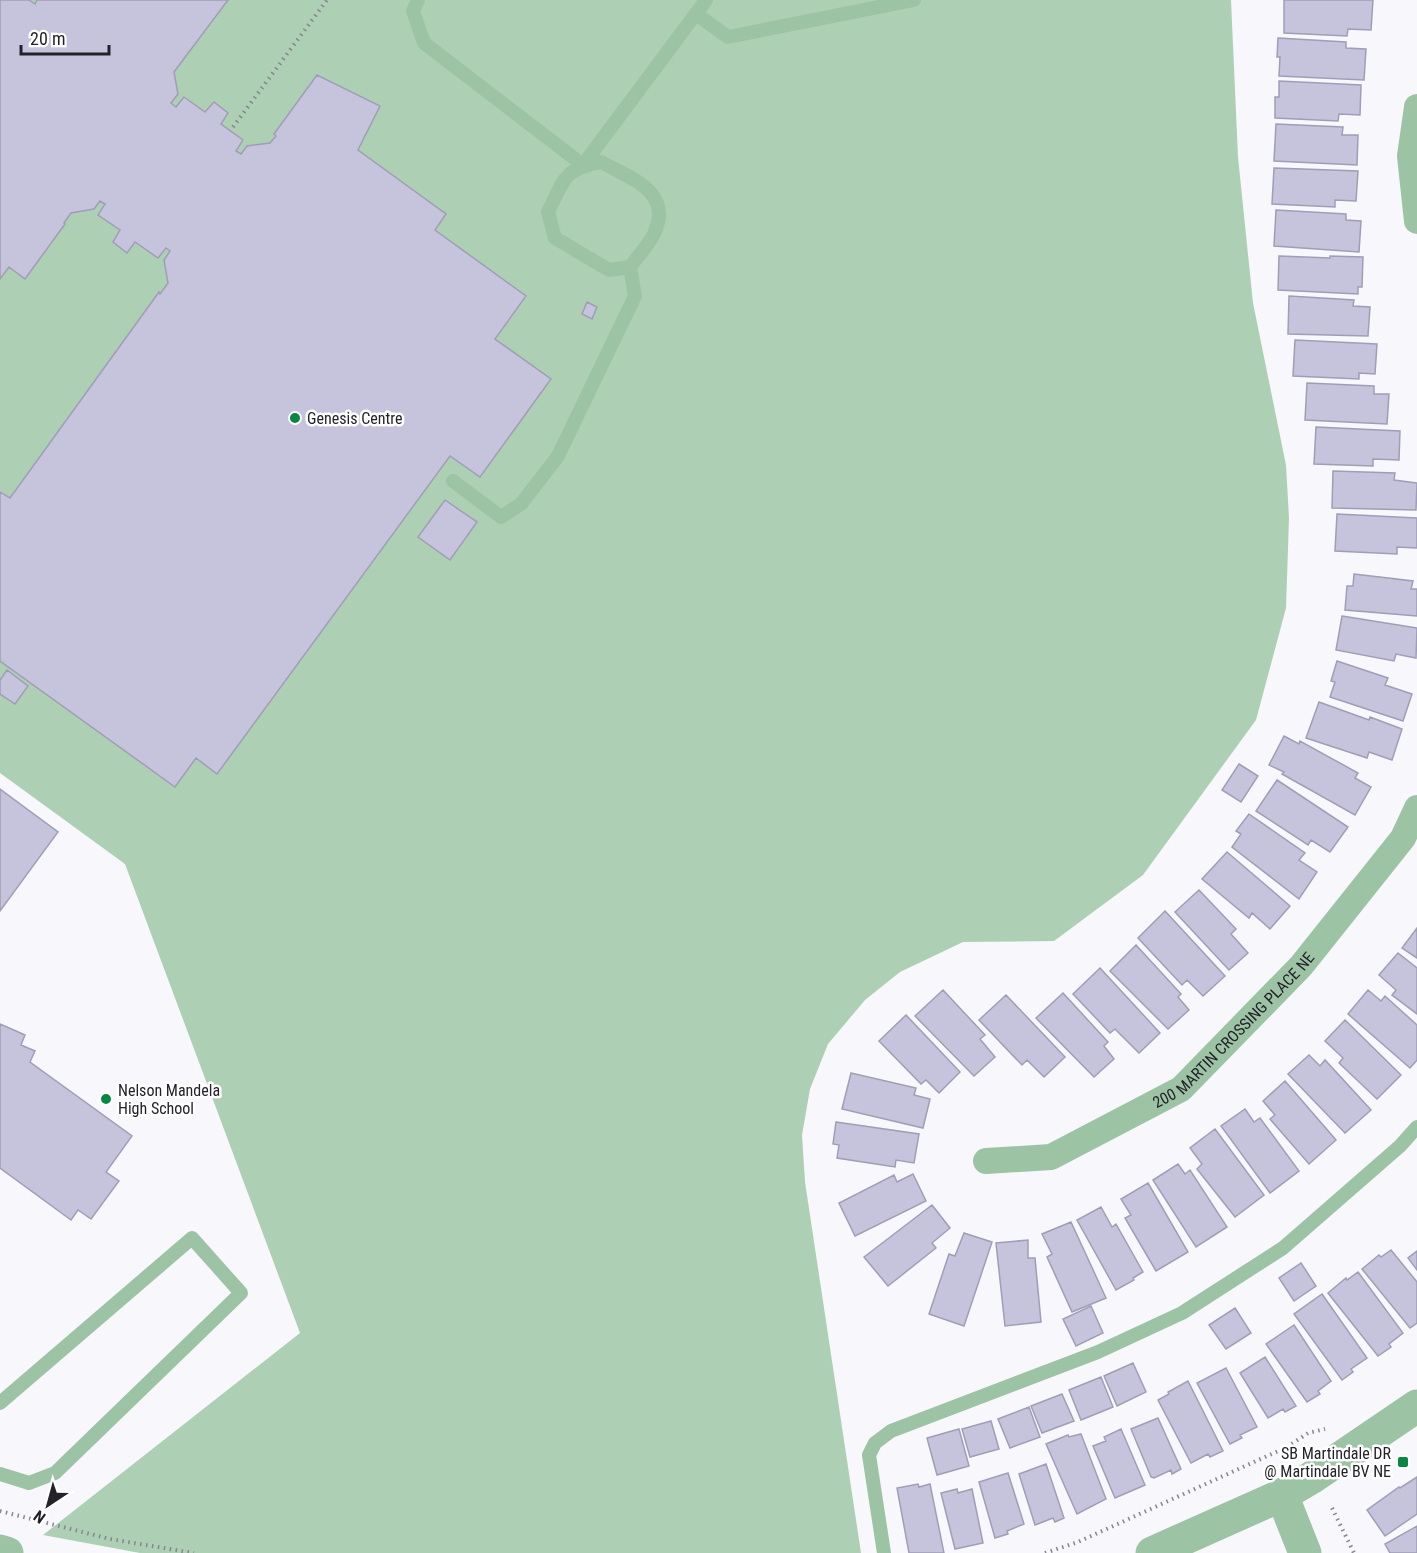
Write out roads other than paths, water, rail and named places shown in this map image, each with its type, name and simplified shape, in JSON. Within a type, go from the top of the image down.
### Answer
[{"type":"street","points":[[1417,107],[1410,156],[1417,221]]},
{"type":"street","name":"200 MARTIN CROSSING PLACE NE","points":[[986,1161],[1051,1157],[1181,1089],[1301,966],[1403,838],[1417,808]]},
{"type":"street","points":[[1152,1553],[1282,1495],[1417,1406]]},
{"type":"street","points":[[1282,1495],[1305,1553]]},
{"type":"street","points":[[0,1551],[8,1553]]},
{"type":"lane","points":[[418,0],[413,11],[424,43],[583,165]]},
{"type":"lane","points":[[583,165],[706,0]]},
{"type":"lane","points":[[696,14],[728,37],[914,0]]},
{"type":"lane","points":[[453,481],[501,517],[520,504],[558,456],[635,296],[630,267],[656,230],[660,209],[649,188],[601,162],[583,165],[567,174],[548,212],[555,238],[609,270],[630,267]]},
{"type":"lane","points":[[884,1553],[869,1455],[875,1443],[891,1431],[1098,1352],[1182,1312],[1283,1248],[1400,1146],[1417,1127]]},
{"type":"lane","points":[[0,1403],[192,1238],[241,1293],[55,1473],[29,1483],[0,1474]]},
{"type":"place","name":"Genesis Centre","points":[[295,418]]},
{"type":"place","name":"Nelson Mandela High School","points":[[106,1099]]},
{"type":"place","name":"SB Martindale DR @ Martindale BV NE","points":[[1403,1462]]}]
